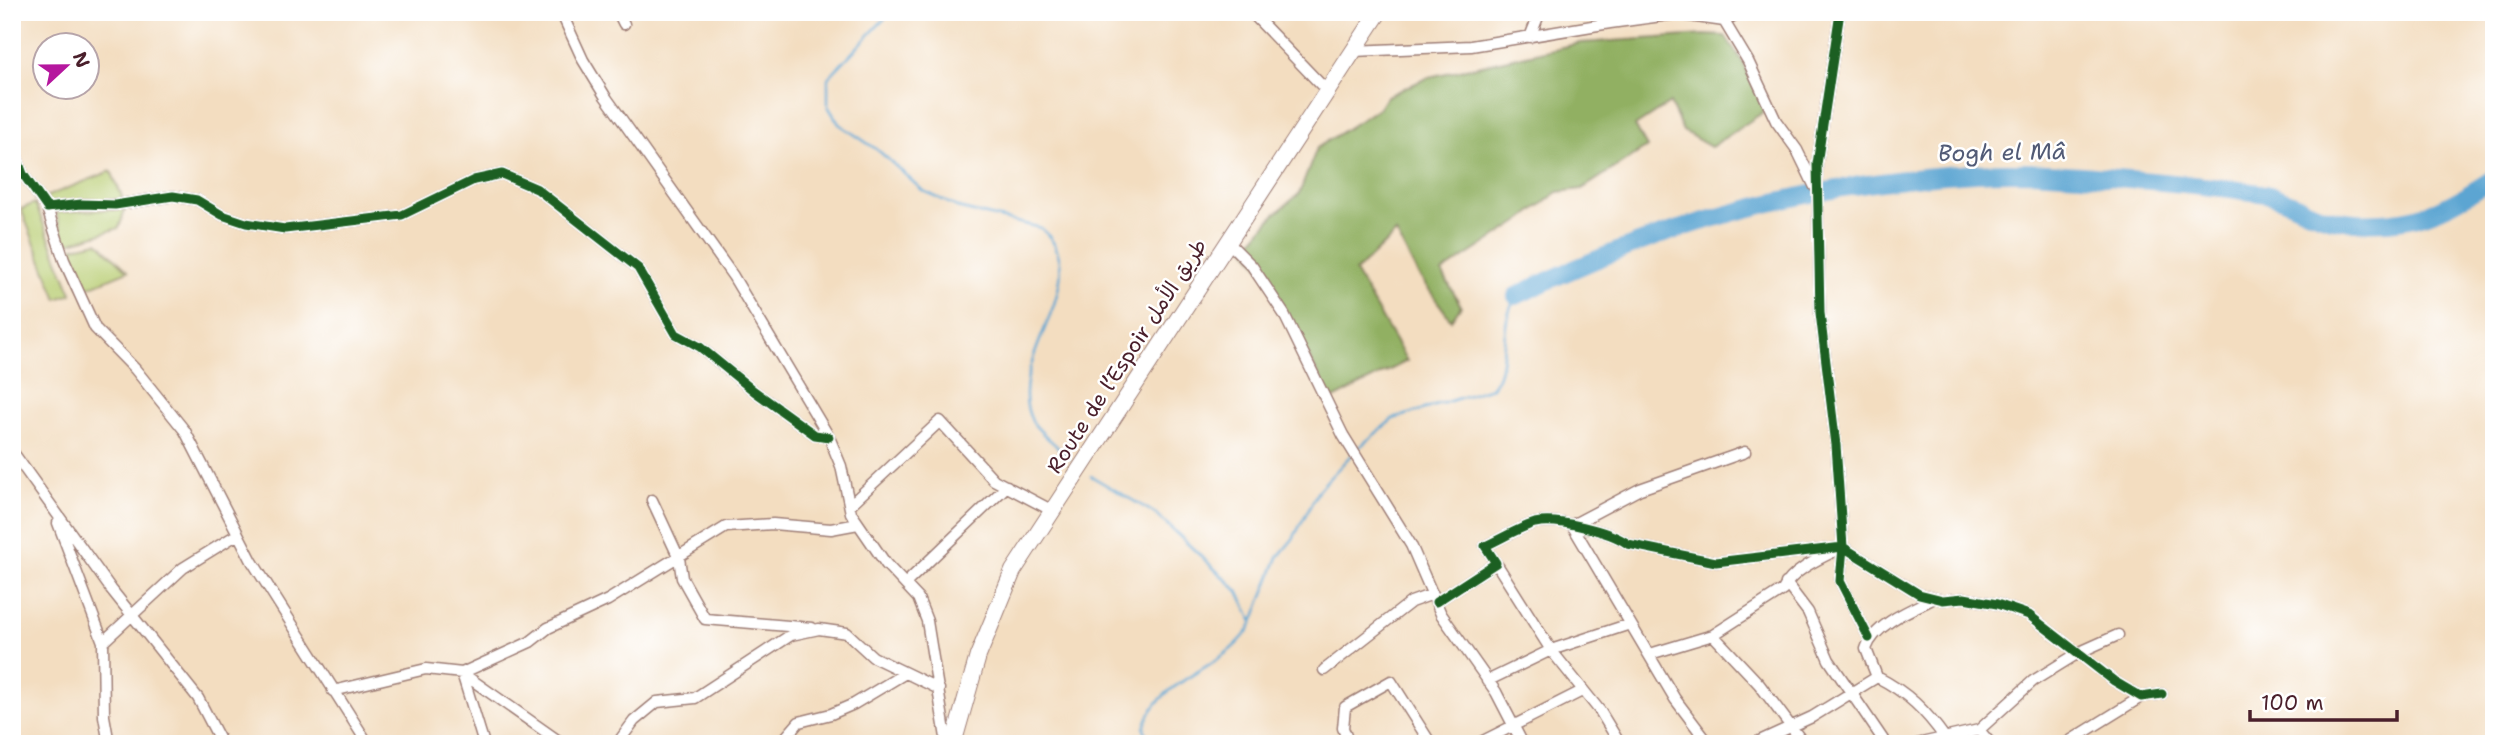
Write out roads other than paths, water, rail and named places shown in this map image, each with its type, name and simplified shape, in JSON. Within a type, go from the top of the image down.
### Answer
[{"type":"highway","name":"Route de l’Espoir طريق الأمل","points":[[953,744],[978,656],[1013,571],[1379,12]]},
{"type":"street","points":[[561,12],[583,60],[605,96],[733,276],[829,437],[841,466],[850,505],[858,524],[886,564],[918,597],[927,621],[947,744]]},
{"type":"street","points":[[618,12],[624,24]]},
{"type":"street","points":[[1251,12],[1327,91]]},
{"type":"street","points":[[1530,37],[1540,12]]},
{"type":"street","points":[[1611,23],[1632,12]]},
{"type":"street","points":[[1353,51],[1471,46],[1676,14],[1724,21],[1740,12]]},
{"type":"street","points":[[1840,12],[1817,164],[1820,313],[1830,382],[1843,547],[1840,581],[1869,638]]},
{"type":"street","points":[[1724,21],[1818,192]]},
{"type":"street","points":[[12,144],[23,174],[47,208],[64,260],[95,328],[135,369],[185,431],[238,534],[368,744]]},
{"type":"street","points":[[47,208],[81,204],[115,205],[173,196],[197,200],[222,215],[246,223],[285,229],[402,215],[474,180],[502,174],[537,189],[639,268],[676,334],[700,348],[815,435],[829,437]]},
{"type":"street","points":[[1227,241],[1252,266],[1284,314],[1323,399],[1411,545],[1434,598],[1523,744]]},
{"type":"street","points":[[850,505],[940,421],[994,480],[1051,510]]},
{"type":"street","points":[[12,451],[132,616],[198,698],[222,744]]},
{"type":"street","points":[[1573,525],[1640,489],[1745,452]]},
{"type":"street","points":[[906,583],[1007,486]]},
{"type":"street","points":[[652,500],[679,558],[682,578],[705,619],[770,622],[847,633],[873,657],[939,689]]},
{"type":"street","points":[[54,511],[103,642],[104,716],[109,744]]},
{"type":"street","points":[[1620,744],[1600,711],[1551,650],[1485,546],[1536,523],[1573,525],[1616,536],[1628,544],[1716,562],[1843,547],[1919,594],[1997,604],[2029,615],[2114,681],[2141,697]]},
{"type":"street","points":[[461,673],[530,642],[548,628],[608,600],[726,527],[773,524],[831,529],[858,524]]},
{"type":"street","points":[[1573,525],[1675,699],[1709,744]]},
{"type":"street","points":[[103,642],[183,568],[238,534]]},
{"type":"street","points":[[1650,654],[1713,635],[1783,590],[1786,583],[1816,560],[1843,547]]},
{"type":"street","points":[[1324,670],[1411,602],[1434,598],[1496,563]]},
{"type":"street","points":[[1786,583],[1808,612],[1817,636],[1850,693],[1886,744]]},
{"type":"street","points":[[1935,598],[1905,612],[1869,638],[1866,649],[1877,677],[1903,691],[1928,714],[1945,738]]},
{"type":"street","points":[[1487,681],[1551,650],[1630,624]]},
{"type":"street","points":[[617,744],[634,721],[657,702],[695,698],[791,635],[820,629]]},
{"type":"street","points":[[1713,635],[1751,674],[1804,744]]},
{"type":"street","points":[[1917,744],[1979,730],[2033,681],[2080,652],[2118,635]]},
{"type":"street","points":[[333,691],[426,669],[461,673],[551,740],[563,744]]},
{"type":"street","points":[[461,673],[484,744]]},
{"type":"street","points":[[780,744],[799,722],[831,714],[853,704],[904,674]]},
{"type":"street","points":[[1753,744],[1791,726],[1877,677]]},
{"type":"street","points":[[1349,744],[1343,728],[1345,707],[1391,681],[1431,744]]},
{"type":"street","points":[[1478,744],[1582,691]]},
{"type":"street","points":[[2065,744],[2141,697],[2162,694]]},
{"type":"street","points":[[1979,730],[1991,744]]},
{"type":"waterway","points":[[891,12],[828,78],[828,106],[839,124],[879,151],[922,190],[961,209],[1041,228],[1057,249],[1061,272],[1056,297],[1029,373],[1026,398],[1035,426],[1070,459]]},
{"type":"waterway","name":"Bogh el Mâ","points":[[1516,296],[1625,248],[1682,228],[1798,197],[1916,178],[1997,172],[2038,173],[2202,186],[2272,196],[2329,218],[2372,223],[2428,214],[2462,198],[2494,178]]},
{"type":"waterway","points":[[1357,449],[1393,419],[1491,388],[1501,369],[1507,320],[1516,296]]},
{"type":"waterway","points":[[1253,622],[1278,557],[1293,539],[1319,489],[1352,454]]},
{"type":"waterway","points":[[1091,476],[1156,514],[1238,591],[1253,622],[1242,638],[1228,651],[1179,684],[1152,710],[1144,728],[1150,744]]}]
